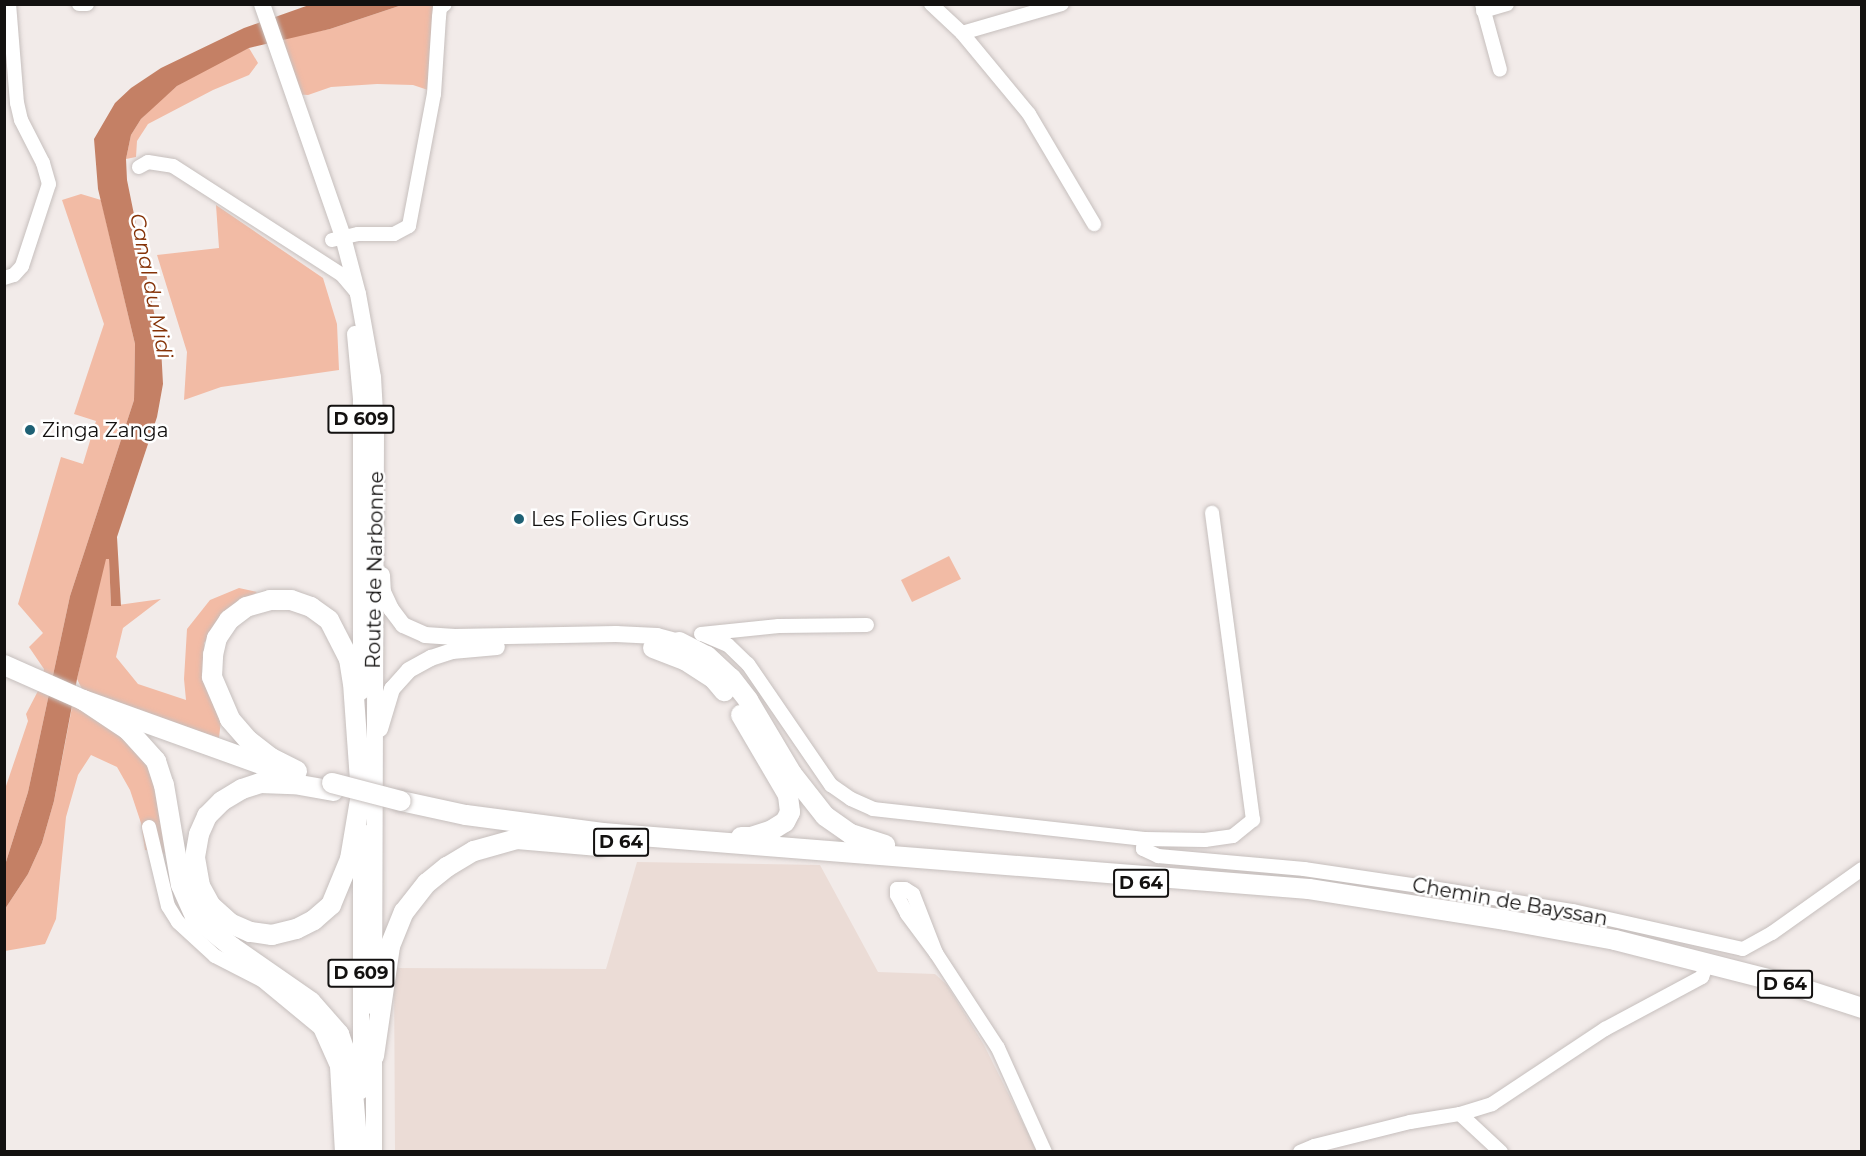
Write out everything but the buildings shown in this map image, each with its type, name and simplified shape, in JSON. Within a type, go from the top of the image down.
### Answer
[{"type":"highway","points":[[297,771],[271,758],[242,733],[225,711],[212,677],[213,655],[218,638],[229,620],[246,607],[270,600],[291,600],[311,607],[329,620],[341,639],[349,659],[353,683],[361,794],[350,859],[341,886],[331,905],[314,920],[296,929],[272,934],[250,932],[230,923],[210,906],[200,886],[195,858],[199,834],[207,816],[222,801],[260,783],[332,787]]},
{"type":"highway","points":[[653,648],[707,656],[731,678],[748,700],[813,803],[825,816],[851,834],[873,843],[906,849],[1018,864]]},
{"type":"highway","points":[[603,833],[750,837],[772,830],[785,822],[790,812],[788,795],[735,704],[714,679],[682,651]]},
{"type":"highway","name":"D 64","points":[[4,658],[84,697],[332,787],[486,826],[655,846],[844,857],[1308,898],[1386,902]]},
{"type":"highway","name":"D 64","points":[[4,665],[35,675]]},
{"type":"highway","points":[[84,697],[128,730],[156,761],[164,785],[181,885],[195,917],[232,948],[312,1002],[339,1034],[351,1068],[359,1152]]},
{"type":"highway","name":"D 64","points":[[84,697],[297,771],[332,787]]},
{"type":"highway","name":"D 64","points":[[401,805],[603,833],[1018,864],[1309,889],[1570,931],[1707,963],[1862,1008]]},
{"type":"highway","points":[[374,1056],[390,946],[404,912],[427,883],[447,867],[474,851],[517,839],[601,846],[655,846]]},
{"type":"main road","name":"Route de Narbonne","points":[[256,6],[358,294],[373,377],[376,480],[374,1152]]},
{"type":"main road","name":"Route de Narbonne","points":[[338,239],[342,275],[355,337],[361,399],[359,1152]]},
{"type":"main road","points":[[376,480],[383,592],[403,625],[425,635],[454,637],[616,634],[657,636],[682,651]]},
{"type":"main road","points":[[374,765],[383,714],[392,689],[409,670],[431,658],[452,651],[478,648],[620,644],[653,648]]},
{"type":"street","points":[[80,4],[87,4]]},
{"type":"street","points":[[338,239],[358,234],[402,232],[413,219],[420,159],[434,94],[441,8],[445,4]]},
{"type":"street","points":[[932,4],[962,33],[1029,114],[1094,224]]},
{"type":"street","points":[[962,33],[1062,4]]},
{"type":"street","points":[[1500,70],[1482,8],[1507,4]]},
{"type":"street","points":[[4,278],[14,275],[22,266],[49,184],[43,163],[21,120],[17,104],[8,8]]},
{"type":"street","points":[[139,167],[148,162],[173,166],[342,275],[358,294]]},
{"type":"street","points":[[702,634],[728,645],[748,664],[814,764],[831,784],[851,800],[873,809],[901,814],[993,821],[1144,839],[1205,840],[1233,836],[1253,820],[1212,513]]},
{"type":"street","points":[[682,651],[702,634],[779,626],[867,625]]},
{"type":"street","points":[[149,827],[168,906],[178,922],[215,956],[262,980],[320,1028],[337,1066],[342,1152]]},
{"type":"street","name":"Chemin de Bayssan","points":[[1144,839],[1143,849],[1158,856],[1304,869],[1432,888],[1573,911],[1743,949],[1772,933],[1862,869]]},
{"type":"street","points":[[936,952],[998,1048],[1045,1152]]},
{"type":"street","points":[[1300,1152],[1347,1144],[1410,1122],[1460,1114],[1492,1104],[1605,1029],[1702,977],[1707,963]]},
{"type":"street","points":[[1460,1114],[1501,1152]]},
{"type":"shaded area","points":[[309,5],[402,5],[330,29],[249,48],[177,86],[141,119],[131,135],[126,159],[127,180],[161,347],[163,384],[157,417],[117,537],[121,606],[111,606],[109,559],[106,559],[77,679],[54,801],[42,843],[28,874],[5,909],[5,865],[28,792],[70,596],[134,400],[135,344],[98,189],[94,139],[115,103],[131,88],[161,68],[244,28]]},
{"type":"shaded area","points":[[402,5],[445,5],[434,92],[413,85],[377,84],[331,87],[308,95],[293,94],[279,54],[285,38],[330,29]]},
{"type":"shaded area","points":[[249,48],[258,63],[249,75],[213,90],[148,124],[137,141],[136,157],[126,159],[131,135],[141,119],[156,104],[177,86],[203,70]]},
{"type":"shaded area","points":[[81,194],[101,200],[135,344],[134,400],[70,596],[28,792],[5,865],[5,789],[28,721],[26,714],[40,687],[44,669],[29,647],[43,633],[18,604],[61,457],[83,464],[96,421],[74,414],[104,324],[62,200]]},
{"type":"shaded area","points":[[216,205],[323,278],[337,324],[339,370],[221,387],[184,400],[187,352],[157,255],[219,248]]},
{"type":"shaded area","points":[[949,556],[961,579],[912,602],[901,580]]},
{"type":"shaded area","points":[[105,559],[109,559],[111,606],[161,599],[123,628],[116,657],[138,684],[186,700],[184,679],[187,629],[210,600],[239,588],[257,592],[226,615],[204,643],[207,681],[221,720],[219,738],[84,693],[77,679]]},
{"type":"shaded area","points":[[74,697],[140,741],[173,843],[165,854],[145,850],[141,823],[130,790],[117,767],[91,755],[78,775],[66,817],[56,919],[45,944],[5,951],[5,909],[28,874],[42,843],[54,801]]},
{"type":"shaded area","points":[[637,862],[820,865],[878,972],[935,974],[947,985],[984,1045],[1037,1151],[395,1151],[394,968],[606,969]]},
{"type":"place","name":"Zinga Zanga","points":[[30,430]]},
{"type":"place","name":"Les Folies Gruss","points":[[519,519]]},
{"type":"water label","name":"Canal du Midi","points":[[151,286]]}]
